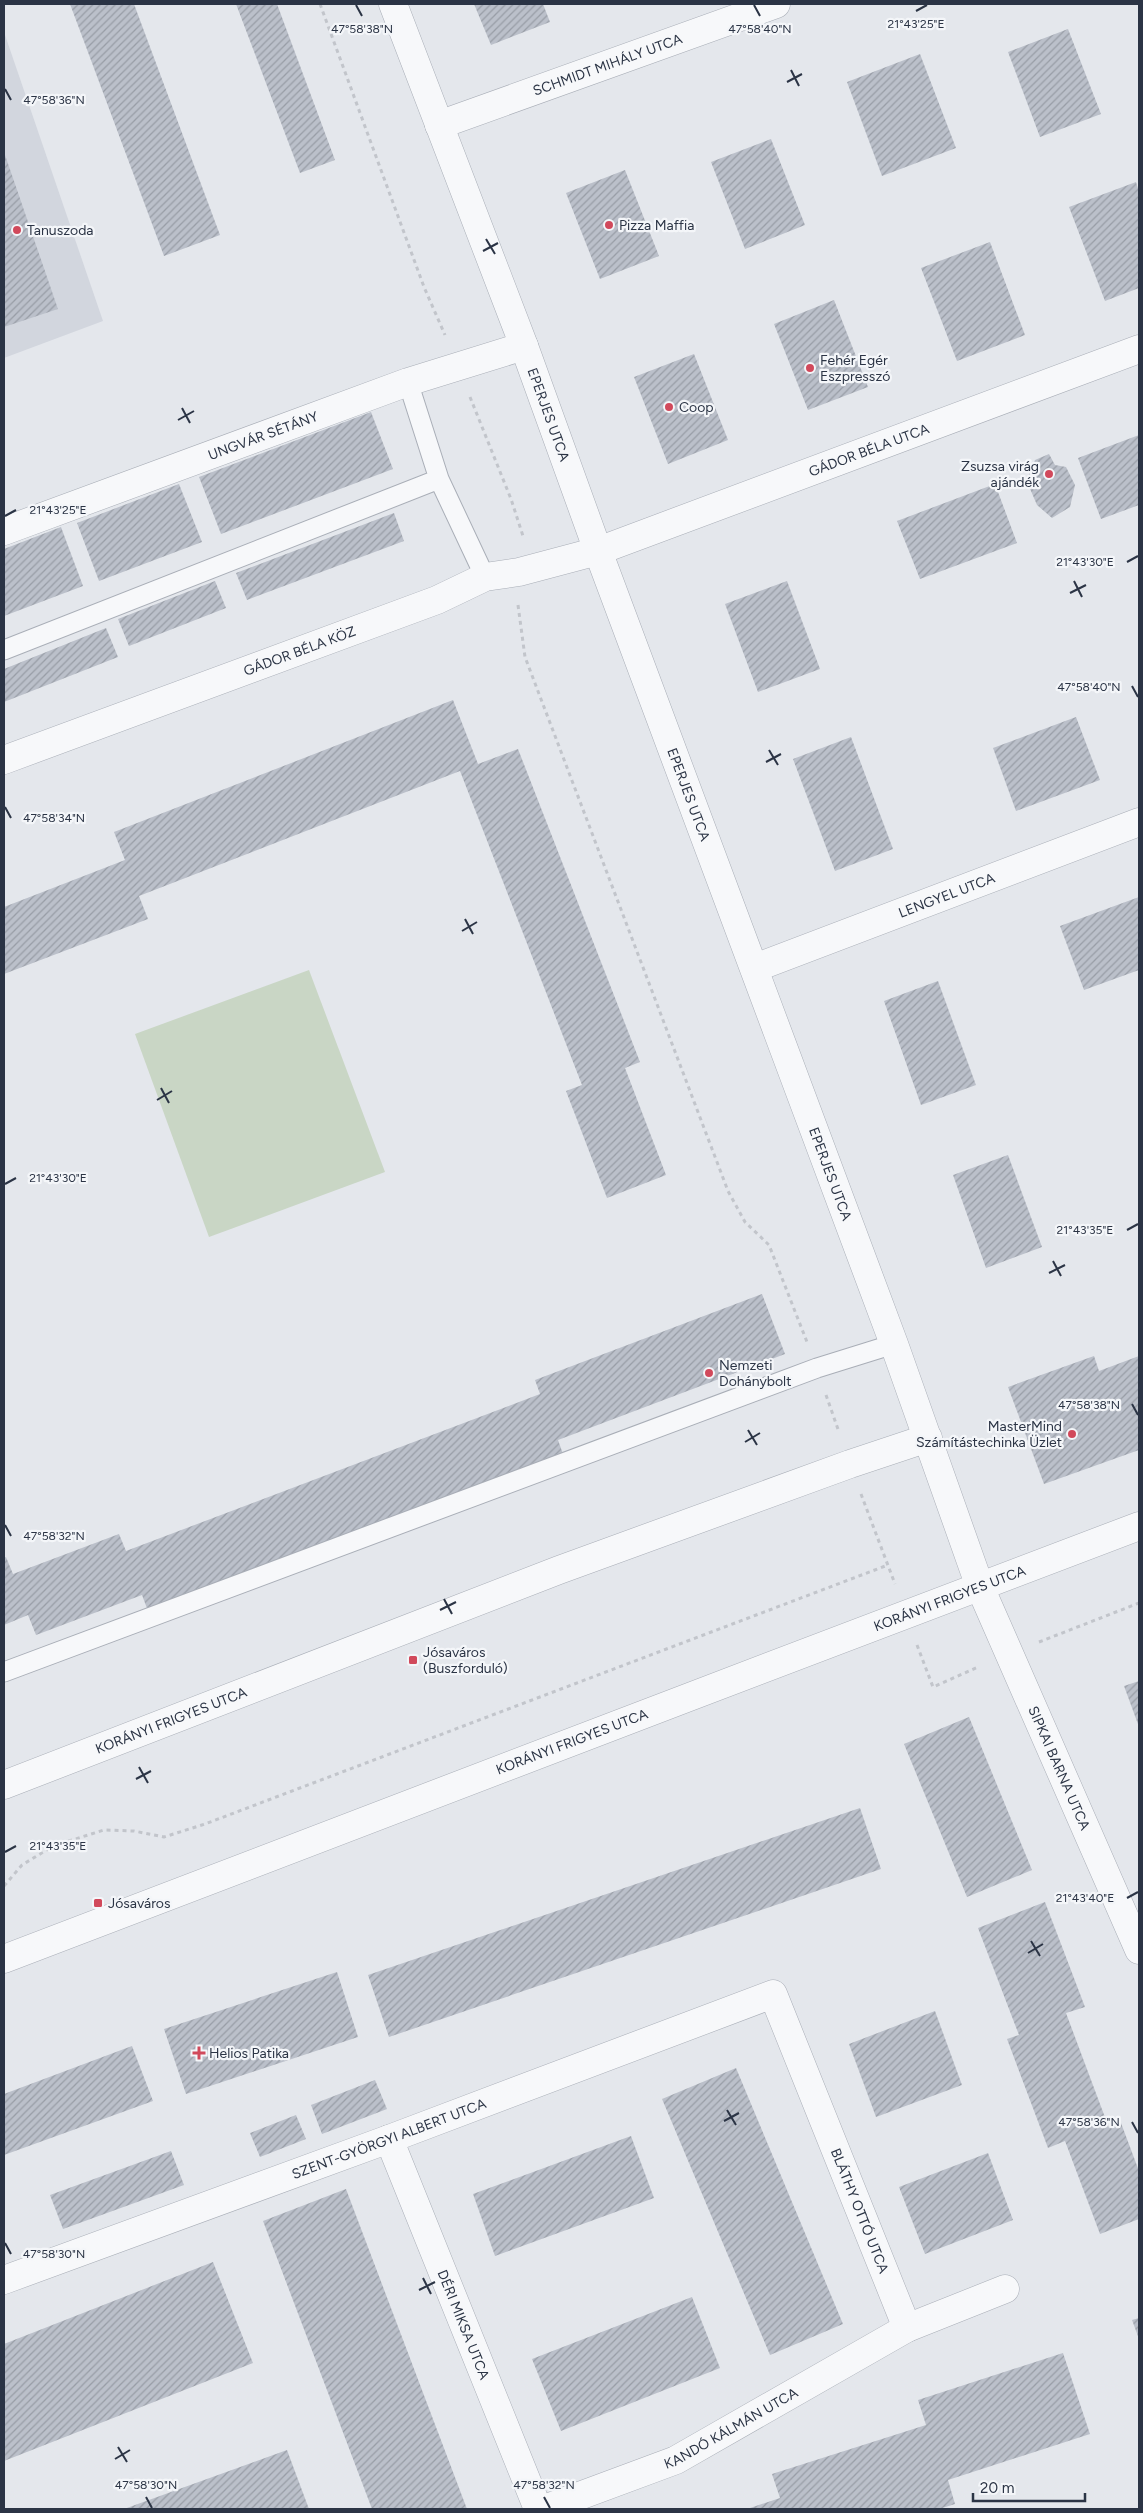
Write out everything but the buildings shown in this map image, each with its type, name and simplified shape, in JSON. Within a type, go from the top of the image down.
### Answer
[{"type":"street","name":"EPERJES UTCA","points":[[393,4],[524,346],[598,551],[755,968],[894,1344],[980,1587]]},
{"type":"street","name":"SCHMIDT MIHÁLY UTCA","points":[[440,126],[776,4]]},
{"type":"street","name":"UNGVÁR SÉTÁNY","points":[[4,531],[408,382],[524,346]]},
{"type":"street","name":"GÁDOR BÉLA UTCA","points":[[598,551],[1139,349]]},
{"type":"street","name":"GÁDOR BÉLA KÖZ","points":[[4,760],[437,600],[485,577],[519,572],[598,551]]},
{"type":"street","name":"LENGYEL UTCA","points":[[755,968],[1139,822]]},
{"type":"street","name":"KORÁNYI FRIGYES UTCA","points":[[4,1785],[559,1570],[850,1464],[928,1438]]},
{"type":"street","name":"KORÁNYI FRIGYES UTCA","points":[[4,1958],[1139,1526]]},
{"type":"street","name":"SIPKAI BARNA UTCA","points":[[980,1587],[1139,1950]]},
{"type":"street","name":"SZENT-GYÖRGYI ALBERT UTCA","points":[[4,2280],[389,2139],[774,1994]]},
{"type":"street","name":"BLÁTHY OTTÓ UTCA","points":[[774,1994],[906,2328]]},
{"type":"street","name":"DÉRI MIKSA UTCA","points":[[389,2139],[538,2509]]},
{"type":"street","points":[[906,2328],[1005,2289]]},
{"type":"street","name":"KANDÓ KÁLMÁN UTCA","points":[[544,2509],[676,2460],[906,2328]]},
{"type":"lane","points":[[408,382],[439,479],[485,577]]},
{"type":"lane","points":[[4,650],[439,479]]},
{"type":"lane","points":[[4,1672],[816,1368],[894,1344]]},
{"type":"path","points":[[4,1886],[22,1865],[53,1846],[104,1830],[134,1831],[164,1836],[205,1824],[888,1565],[769,1245],[745,1222],[728,1191],[525,657],[518,615],[519,572],[526,546],[511,498],[424,287],[320,4]]},
{"type":"shaded area","points":[[4,32],[103,321],[4,358]]},
{"type":"green space","points":[[309,970],[385,1172],[209,1237],[135,1034]]},
{"type":"place","name":"Pizza Maffia","points":[[609,225]]},
{"type":"place","name":"Tanuszoda","points":[[17,230]]},
{"type":"place","name":"Fehér Egér Eszpresszó","points":[[810,368]]},
{"type":"place","name":"Coop","points":[[669,407]]},
{"type":"place","name":"Zsuzsa virág ajándék","points":[[1049,474]]},
{"type":"place","name":"Nemzeti Dohánybolt","points":[[709,1373]]},
{"type":"place","name":"MasterMind Számítástechinka Üzlet","points":[[1072,1434]]},
{"type":"place","name":"Jósaváros (Buszforduló)","points":[[413,1660]]},
{"type":"place","name":"Jósaváros","points":[[98,1903]]},
{"type":"place","name":"Helios Patika","points":[[199,2053]]}]
